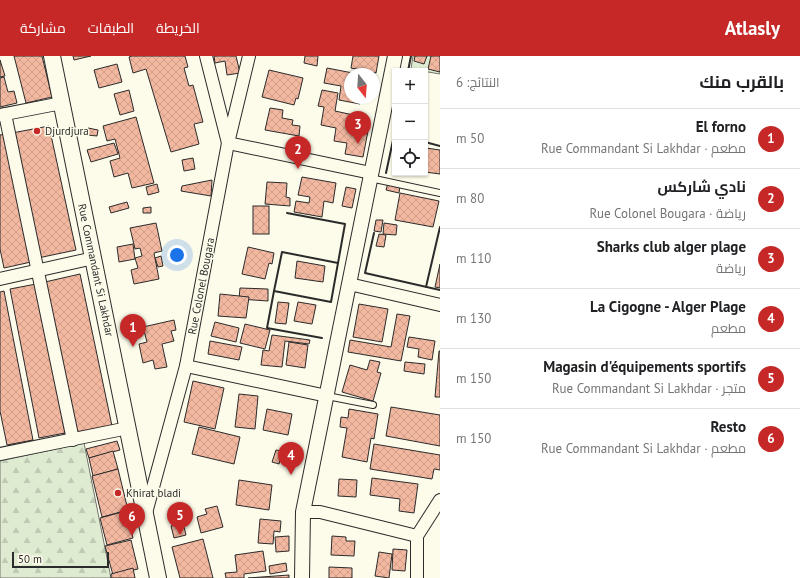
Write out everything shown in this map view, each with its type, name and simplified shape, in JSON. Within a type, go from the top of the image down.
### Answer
[{"type":"main road","name":"Rue Commandant Si Lakhdar","points":[[52,56],[158,578]]},
{"type":"street","points":[[206,56],[228,143],[371,175]]},
{"type":"street","name":"Rue Colonel Bougara","points":[[146,514],[186,366],[228,143],[249,56]]},
{"type":"street","points":[[302,578],[303,512],[395,56]]},
{"type":"street","points":[[62,103],[2,115],[73,440]]},
{"type":"street","points":[[0,279],[94,258]]},
{"type":"street","points":[[349,284],[440,305]]},
{"type":"street","points":[[186,366],[326,396]]},
{"type":"street","points":[[1,451],[73,440],[128,428]]},
{"type":"street","points":[[417,578],[417,536],[440,500]]},
{"type":"street","points":[[303,512],[320,512],[417,536]]},
{"type":"lane","points":[[371,175],[440,193]]},
{"type":"lane","points":[[326,396],[373,405]]},
{"type":"green space","points":[[413,56],[440,56],[440,74],[428,72],[428,68],[411,68]]},
{"type":"green space","points":[[84,443],[111,578],[0,578],[0,461]]},
{"type":"building","points":[[14,56],[42,56],[52,97],[26,103]]},
{"type":"building","points":[[73,56],[91,56],[74,60]]},
{"type":"building","points":[[185,56],[188,67],[184,68],[189,86],[193,85],[203,122],[194,124],[199,144],[171,152],[146,69],[133,73],[129,57]]},
{"type":"building","points":[[214,56],[236,56],[240,73],[227,75],[225,61],[215,63]]},
{"type":"building","points":[[305,56],[318,56],[317,66],[304,63]]},
{"type":"building","points":[[353,56],[379,56],[377,68],[351,68]]},
{"type":"building","points":[[415,56],[427,56],[424,64],[414,61]]},
{"type":"building","points":[[431,56],[440,56],[440,72],[428,69]]},
{"type":"building","points":[[0,60],[5,76],[0,77]]},
{"type":"building","points":[[117,64],[122,82],[99,88],[94,70]]},
{"type":"building","points":[[327,68],[344,71],[344,101],[339,100],[341,86],[324,83]]},
{"type":"building","points":[[269,70],[303,78],[298,99],[296,98],[294,105],[262,97]]},
{"type":"building","points":[[4,77],[8,92],[14,91],[17,103],[0,107],[0,78]]},
{"type":"building","points":[[129,90],[134,111],[120,115],[114,94]]},
{"type":"building","points":[[322,90],[338,93],[335,111],[358,116],[356,129],[368,131],[363,157],[345,154],[347,143],[334,141],[336,128],[321,125],[324,107],[318,106]]},
{"type":"building","points":[[270,108],[283,110],[282,118],[293,120],[292,125],[300,126],[299,136],[265,130]]},
{"type":"building","points":[[136,117],[154,183],[132,188],[128,173],[114,177],[110,161],[120,158],[115,139],[107,141],[103,126]]},
{"type":"building","points":[[49,126],[76,250],[38,258],[12,133]]},
{"type":"building","points":[[88,128],[98,130],[97,136],[87,135]]},
{"type":"building","points":[[6,134],[31,262],[4,268],[0,249],[0,135]]},
{"type":"building","points":[[114,143],[118,154],[91,162],[87,150]]},
{"type":"building","points":[[428,148],[440,150],[440,174],[428,172]]},
{"type":"building","points":[[193,158],[195,169],[184,171],[182,160]]},
{"type":"building","points":[[302,177],[336,183],[333,203],[324,201],[322,217],[294,212],[296,201],[309,203],[310,197],[298,195]]},
{"type":"building","points":[[212,180],[211,196],[181,191],[182,186]]},
{"type":"building","points":[[267,182],[287,183],[286,197],[290,198],[290,206],[265,204]]},
{"type":"building","points":[[388,183],[400,186],[399,193],[386,190]]},
{"type":"building","points":[[157,184],[159,192],[148,195],[146,187]]},
{"type":"building","points":[[346,187],[356,189],[352,208],[342,206]]},
{"type":"building","points":[[400,193],[439,201],[433,227],[395,220]]},
{"type":"building","points":[[127,202],[129,208],[111,213],[109,207]]},
{"type":"building","points":[[253,206],[269,206],[269,234],[253,234]]},
{"type":"building","points":[[151,207],[151,213],[143,213],[143,208]]},
{"type":"building","points":[[376,220],[383,220],[381,232],[374,231]]},
{"type":"building","points":[[156,223],[162,251],[154,253],[159,279],[134,284],[131,270],[138,268],[135,258],[142,256],[140,248],[135,249],[130,228]]},
{"type":"building","points":[[384,223],[397,225],[396,235],[383,234]]},
{"type":"building","points":[[379,234],[386,235],[384,247],[376,246]]},
{"type":"building","points":[[133,244],[135,259],[119,262],[117,247]]},
{"type":"building","points":[[248,247],[274,253],[272,264],[269,263],[265,279],[242,274]]},
{"type":"building","points":[[161,256],[163,266],[158,267],[155,258]]},
{"type":"building","points":[[297,261],[325,266],[323,282],[295,278]]},
{"type":"building","points":[[440,264],[440,288],[435,287]]},
{"type":"building","points":[[80,274],[112,426],[77,434],[45,282]]},
{"type":"building","points":[[36,284],[65,433],[39,438],[10,289]]},
{"type":"building","points":[[240,288],[268,289],[268,301],[239,299]]},
{"type":"building","points":[[4,291],[33,440],[7,445],[0,411],[0,292]]},
{"type":"building","points":[[220,294],[249,297],[246,318],[218,316]]},
{"type":"building","points":[[278,302],[289,303],[286,324],[275,323]]},
{"type":"building","points":[[298,302],[316,305],[312,324],[294,321]]},
{"type":"building","points":[[359,304],[388,309],[382,342],[353,337]]},
{"type":"building","points":[[397,314],[410,316],[401,361],[348,352],[350,340],[391,347]]},
{"type":"building","points":[[174,320],[176,330],[171,331],[174,341],[162,344],[167,367],[155,369],[153,360],[143,363],[139,344],[147,342],[143,327]]},
{"type":"building","points":[[215,322],[239,328],[236,342],[211,336]]},
{"type":"building","points":[[245,324],[270,330],[265,349],[240,343]]},
{"type":"building","points":[[272,335],[310,340],[309,344],[285,341],[282,367],[261,365],[263,350],[269,351]]},
{"type":"building","points":[[409,337],[435,341],[432,360],[418,357],[419,349],[407,347]]},
{"type":"building","points":[[210,341],[242,347],[239,360],[208,354]]},
{"type":"building","points":[[289,342],[308,345],[305,368],[286,365]]},
{"type":"building","points":[[439,351],[440,397],[435,397]]},
{"type":"building","points":[[370,360],[380,362],[377,372],[381,373],[373,401],[342,392],[350,365],[367,370]]},
{"type":"building","points":[[405,362],[425,364],[424,374],[404,371]]},
{"type":"building","points":[[193,381],[224,388],[215,429],[184,422]]},
{"type":"building","points":[[239,394],[258,396],[255,429],[235,427]]},
{"type":"building","points":[[391,407],[440,415],[440,446],[386,436]]},
{"type":"building","points":[[267,409],[292,414],[288,435],[263,430]]},
{"type":"building","points":[[349,409],[378,414],[374,439],[371,438],[367,462],[342,457],[347,428],[340,427],[341,417],[348,418]]},
{"type":"building","points":[[199,427],[240,437],[234,464],[192,454]]},
{"type":"building","points":[[117,441],[120,450],[89,458],[86,449]]},
{"type":"building","points":[[374,444],[440,455],[440,470],[434,469],[432,479],[370,469]]},
{"type":"building","points":[[276,450],[282,451],[279,464],[272,462]]},
{"type":"building","points":[[113,451],[118,469],[93,476],[89,458]]},
{"type":"building","points":[[118,469],[128,510],[102,517],[92,476]]},
{"type":"building","points":[[372,478],[418,484],[414,513],[399,511],[400,499],[370,495]]},
{"type":"building","points":[[339,479],[357,480],[356,497],[338,496]]},
{"type":"building","points":[[239,480],[272,485],[269,510],[236,505]]},
{"type":"building","points":[[217,506],[223,527],[201,533],[197,517],[207,514],[205,509]]},
{"type":"building","points":[[126,511],[133,538],[107,545],[100,518]]},
{"type":"building","points":[[260,519],[281,521],[280,532],[274,531],[273,544],[258,543]]},
{"type":"building","points":[[183,523],[186,535],[174,538],[171,526]]},
{"type":"building","points":[[289,536],[289,551],[276,552],[275,537]]},
{"type":"building","points":[[332,536],[346,537],[346,541],[355,541],[354,556],[331,555]]},
{"type":"building","points":[[203,539],[213,578],[180,578],[172,547]]},
{"type":"building","points":[[131,540],[138,569],[113,575],[105,546]]},
{"type":"building","points":[[393,549],[407,550],[405,571],[392,570]]},
{"type":"building","points":[[263,551],[266,571],[244,574],[244,578],[226,578],[225,573],[237,572],[235,555]]},
{"type":"building","points":[[379,552],[392,554],[389,578],[375,576]]},
{"type":"building","points":[[286,563],[287,571],[270,574],[269,566]]},
{"type":"building","points":[[329,567],[352,568],[352,578],[329,578]]},
{"type":"building","points":[[133,568],[135,578],[111,578],[111,574]]},
{"type":"building","points":[[289,575],[289,578],[248,578]]},
{"type":"wall","points":[[409,68],[411,56]]},
{"type":"wall","points":[[386,173],[393,140]]},
{"type":"wall","points":[[428,143],[440,146]]},
{"type":"wall","points":[[287,213],[345,224],[331,302],[274,291],[267,328],[322,338]]},
{"type":"wall","points":[[426,287],[440,227]]},
{"type":"wall","points":[[374,233],[365,273],[440,290]]},
{"type":"wall","points":[[274,291],[282,252],[338,263]]},
{"type":"place","name":"Djurdjura","points":[[37,131]]},
{"type":"place","name":"Sharks club alger plage","points":[[358,144]]},
{"type":"place","name":"نادي شاركس","points":[[298,169]]},
{"type":"place","name":"El forno","points":[[133,347]]},
{"type":"place","name":"La Cigogne - Alger Plage","points":[[291,475]]},
{"type":"place","name":"Khirat bladi","points":[[118,493]]},
{"type":"place","name":"Magasin d'équipements sportifs","points":[[180,535]]},
{"type":"place","name":"Resto","points":[[132,536]]}]
